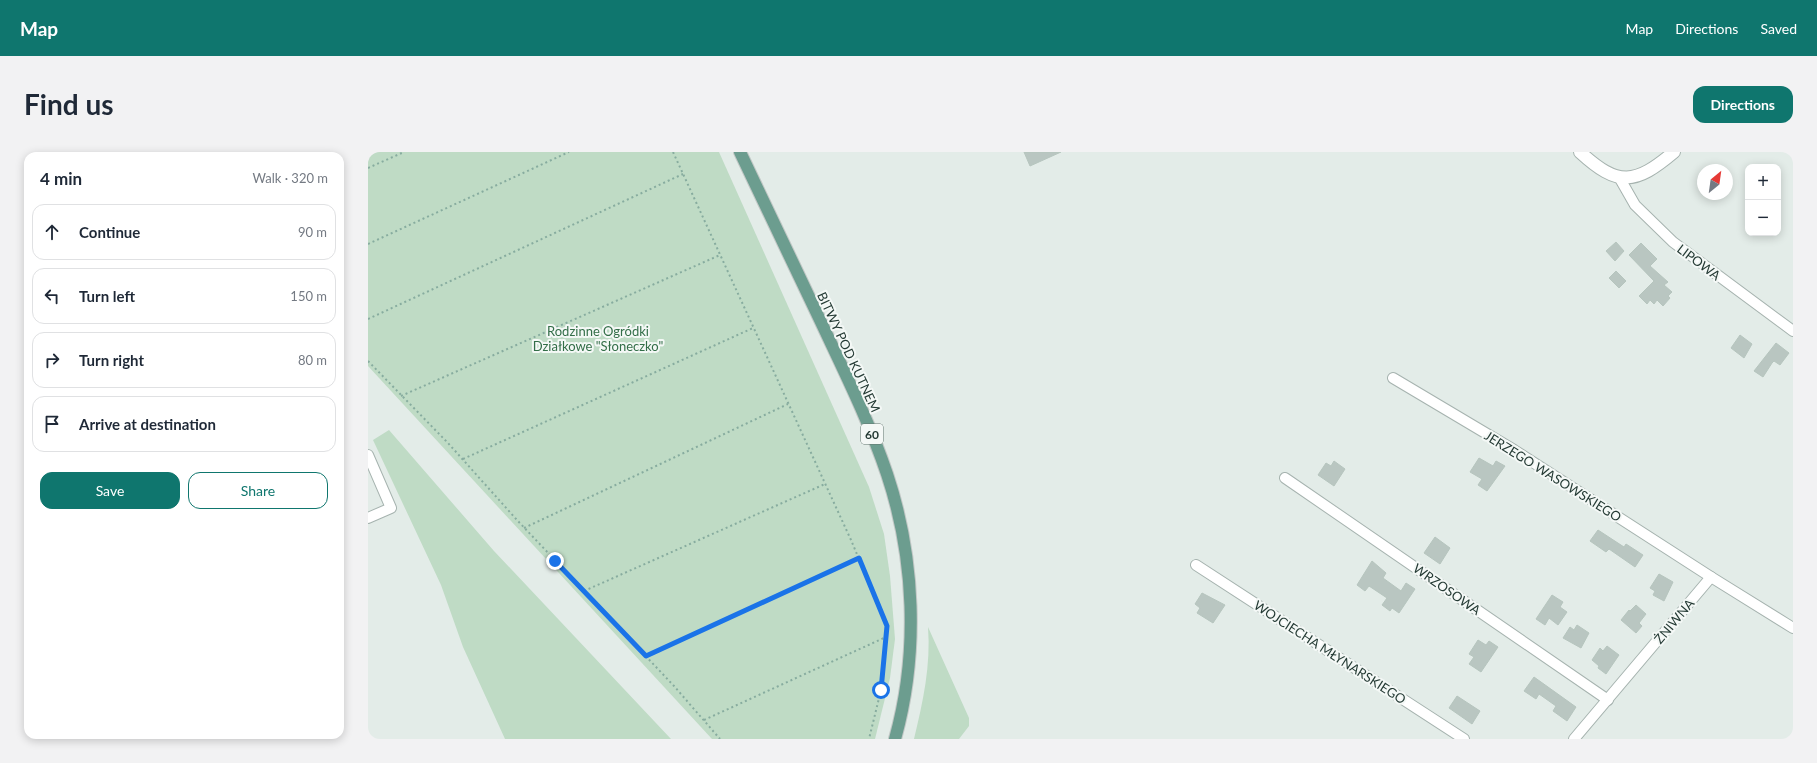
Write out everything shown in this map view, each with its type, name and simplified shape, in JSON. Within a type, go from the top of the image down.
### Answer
[{"type":"main road","name":"BITWY POD KUTNEM","points":[[740,152],[862,412],[885,468],[895,505],[907,567],[911,637],[904,697],[895,739]]},
{"type":"street","points":[[1580,152],[1608,174],[1619,177],[1633,177],[1647,172],[1674,152]]},
{"type":"street","name":"LIPOWA","points":[[1619,177],[1635,205],[1673,242],[1793,331]]},
{"type":"street","name":"JERZEGO WASOWSKIEGO","points":[[1393,378],[1514,450],[1711,577]]},
{"type":"street","points":[[368,455],[391,508],[368,518]]},
{"type":"street","name":"WRZOSOWA","points":[[1285,478],[1608,700]]},
{"type":"street","name":"WOJCIECHA MŁYNARSKIEGO","points":[[1196,565],[1464,739]]},
{"type":"street","points":[[1711,577],[1793,628]]},
{"type":"street","name":"ŻNIWNA","points":[[1574,739],[1711,577]]},
{"type":"path","points":[[368,168],[404,152]]},
{"type":"path","points":[[368,244],[569,152]]},
{"type":"path","points":[[673,152],[859,558],[887,626],[881,690],[869,739]]},
{"type":"path","points":[[368,319],[683,174]]},
{"type":"path","points":[[401,396],[720,255]]},
{"type":"path","points":[[463,459],[753,328]]},
{"type":"path","points":[[368,361],[463,459],[524,528],[646,656],[720,739]]},
{"type":"path","points":[[524,528],[788,404]]},
{"type":"path","points":[[584,591],[825,484]]},
{"type":"path","points":[[646,656],[859,558]]},
{"type":"path","points":[[704,720],[887,636]]},
{"type":"green space","name":"Rodzinne Ogródki Działkowe \"Słoneczko\"","points":[[368,152],[719,152],[869,487],[884,534],[890,576],[895,639],[890,678],[875,739],[712,739],[368,366]]},
{"type":"green space","points":[[389,430],[494,551],[671,739],[505,739],[463,647],[441,585],[373,440]]},
{"type":"green space","points":[[928,627],[969,718],[969,726],[959,739],[914,739],[927,669],[929,641]]},
{"type":"building","points":[[1024,152],[1061,152],[1030,166]]},
{"type":"building","points":[[1616,242],[1624,251],[1615,261],[1606,251]]},
{"type":"building","points":[[1641,243],[1657,259],[1650,266],[1668,282],[1664,285],[1672,292],[1668,296],[1670,298],[1663,306],[1657,300],[1654,304],[1650,300],[1647,304],[1639,296],[1654,281],[1629,255]]},
{"type":"building","points":[[1616,271],[1626,281],[1619,288],[1609,278]]},
{"type":"building","points":[[1740,335],[1752,344],[1744,358],[1731,348]]},
{"type":"building","points":[[1776,343],[1789,353],[1780,365],[1774,361],[1763,377],[1754,371]]},
{"type":"building","points":[[1479,458],[1493,466],[1496,461],[1505,466],[1487,491],[1478,485],[1482,479],[1470,472]]},
{"type":"building","points":[[1334,461],[1345,469],[1334,486],[1318,475],[1326,463],[1331,466]]},
{"type":"building","points":[[1598,530],[1624,547],[1626,544],[1643,555],[1635,567],[1609,549],[1606,552],[1590,541]]},
{"type":"building","points":[[1435,537],[1450,548],[1440,564],[1424,553]]},
{"type":"building","points":[[1372,561],[1386,573],[1383,578],[1401,591],[1406,583],[1415,589],[1399,613],[1392,608],[1390,611],[1382,605],[1387,598],[1369,586],[1365,591],[1357,585]]},
{"type":"building","points":[[1659,574],[1673,582],[1664,601],[1653,595],[1655,591],[1650,588]]},
{"type":"building","points":[[1202,593],[1225,605],[1213,623],[1197,613],[1200,608],[1195,604]]},
{"type":"building","points":[[1552,595],[1563,602],[1560,607],[1567,612],[1558,625],[1549,618],[1545,625],[1536,619]]},
{"type":"building","points":[[1636,605],[1646,614],[1639,623],[1642,626],[1636,633],[1621,620],[1629,610],[1630,611]]},
{"type":"building","points":[[1577,625],[1589,633],[1581,648],[1563,638],[1570,627],[1574,630]]},
{"type":"building","points":[[1478,640],[1486,645],[1489,641],[1498,647],[1481,672],[1469,664],[1474,657],[1469,654]]},
{"type":"building","points":[[1607,646],[1619,655],[1606,674],[1598,668],[1599,666],[1592,660],[1600,648],[1603,651]]},
{"type":"building","points":[[1534,677],[1576,707],[1567,721],[1553,711],[1556,706],[1539,694],[1536,699],[1524,691]]},
{"type":"building","points":[[1457,696],[1480,711],[1472,724],[1449,708]]},
{"type":"route","points":[[555,561],[646,656],[859,558],[887,626],[887,643],[881,690]]}]
